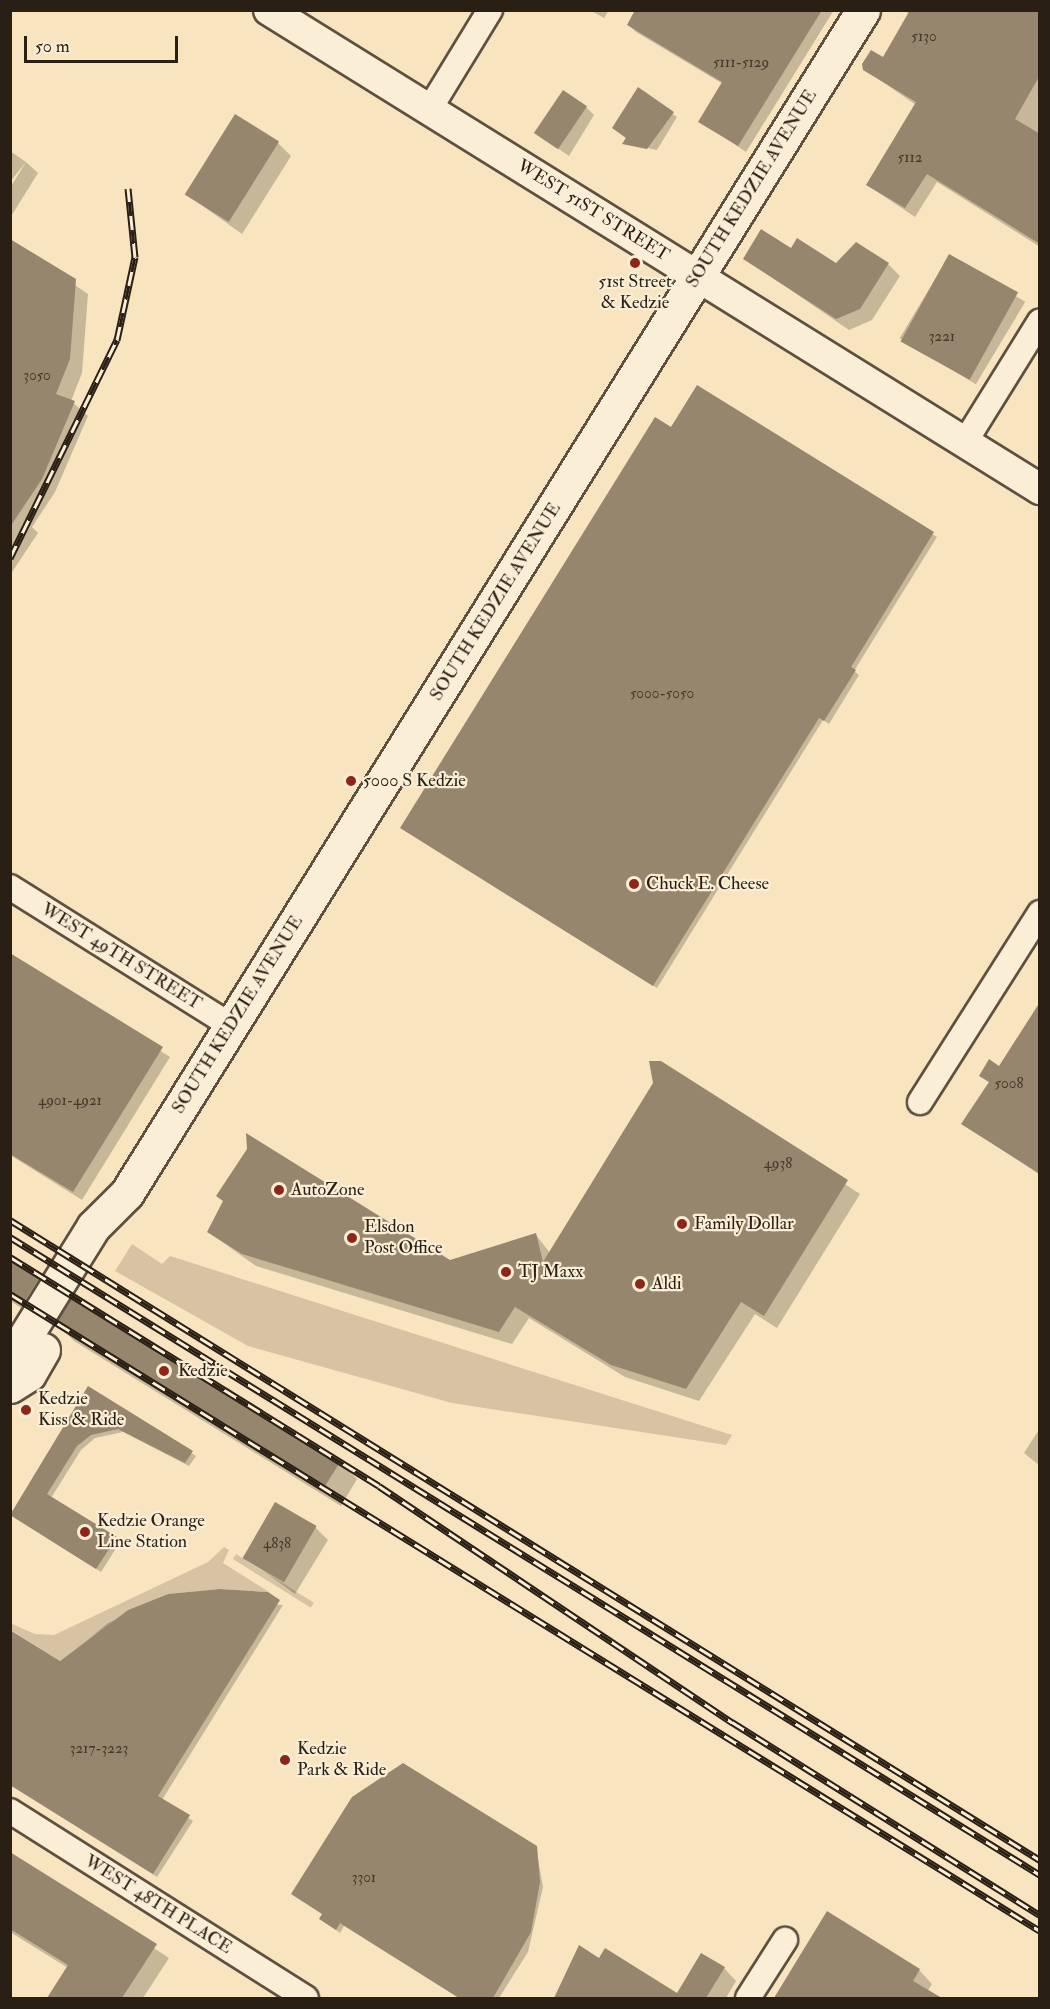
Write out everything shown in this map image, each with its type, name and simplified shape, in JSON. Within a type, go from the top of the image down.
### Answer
[{"type":"main road","name":"SOUTH KEDZIE AVENUE","points":[[10,1361],[93,1227],[127,1193],[863,10]]},
{"type":"main road","name":"SOUTH KEDZIE AVENUE","points":[[10,1386],[28,1374],[112,1239],[127,1193]]},
{"type":"street","name":"WEST 51ST STREET","points":[[269,10],[1040,489]]},
{"type":"street","points":[[429,110],[490,10]]},
{"type":"street","points":[[965,442],[1040,321]]},
{"type":"street","name":"WEST 49TH STREET","points":[[10,887],[232,1026]]},
{"type":"street","points":[[920,1102],[1040,913]]},
{"type":"street","name":"WEST 48TH PLACE","points":[[10,1811],[306,1998]]},
{"type":"street","points":[[748,1998],[785,1940]]},
{"type":"shaded area","points":[[132,1244],[162,1264],[170,1256],[732,1435],[726,1445],[452,1403],[248,1346],[115,1271]]},
{"type":"shaded area","points":[[224,1547],[229,1550],[223,1563],[269,1592],[220,1589],[168,1594],[128,1610],[60,1661],[11,1630],[10,1623],[35,1634],[54,1635],[208,1562]]},
{"type":"shaded area","points":[[236,1554],[314,1603],[311,1608],[233,1559]]},
{"type":"building","points":[[635,10],[822,10],[738,146],[698,122],[722,82],[627,25]]},
{"type":"building","points":[[910,10],[1040,10],[1040,75],[1015,119],[1040,134],[1040,244],[927,174],[905,208],[866,185],[916,102],[863,70],[862,64],[871,50],[883,57]]},
{"type":"building","points":[[638,87],[674,112],[647,149],[622,144],[626,138],[612,128]]},
{"type":"building","points":[[563,90],[587,106],[558,149],[534,133]]},
{"type":"building","points":[[235,114],[279,142],[229,222],[185,195]]},
{"type":"building","points":[[761,229],[791,248],[797,238],[836,263],[856,242],[889,263],[860,309],[836,319],[743,259]]},
{"type":"building","points":[[10,239],[76,279],[70,359],[56,394],[75,401],[42,479],[10,527]]},
{"type":"building","points":[[949,254],[1018,292],[970,380],[901,341]]},
{"type":"building","points":[[697,385],[934,532],[851,667],[856,670],[824,721],[819,718],[653,986],[400,828],[655,417],[671,427]]},
{"type":"building","points":[[10,953],[163,1047],[73,1192],[10,1154]]},
{"type":"building","points":[[1040,1002],[1040,1174],[961,1124],[989,1082],[979,1076],[989,1059],[999,1066]]},
{"type":"building","points":[[649,1061],[661,1061],[848,1180],[764,1316],[741,1302],[686,1389],[611,1365],[515,1307],[499,1332],[242,1254],[207,1232],[223,1201],[216,1196],[247,1149],[246,1133],[450,1260],[536,1233],[543,1262],[653,1083]]},
{"type":"building","points":[[10,1256],[41,1275],[23,1304],[10,1296]]},
{"type":"building","points":[[73,1295],[340,1462],[322,1491],[55,1324]]},
{"type":"building","points":[[88,1386],[193,1451],[185,1463],[118,1429],[91,1435],[77,1446],[47,1494],[117,1537],[96,1569],[10,1515]]},
{"type":"building","points":[[275,1502],[317,1526],[284,1582],[242,1558]]},
{"type":"building","points":[[220,1589],[268,1592],[280,1600],[158,1796],[190,1815],[153,1874],[10,1785],[10,1630],[60,1661],[128,1610],[168,1594]]},
{"type":"building","points":[[403,1763],[537,1846],[540,1882],[531,1932],[493,1998],[459,1998],[340,1923],[336,1930],[319,1919],[322,1914],[291,1894],[352,1797]]},
{"type":"building","points":[[10,1852],[157,1944],[122,1998],[47,1998],[68,1965],[10,1929]]},
{"type":"building","points":[[827,1911],[920,1969],[913,1981],[942,1998],[774,1998]]},
{"type":"building","points":[[579,1945],[599,1958],[605,1948],[677,1993],[701,1953],[725,1967],[706,1998],[554,1998]]},
{"type":"railway","points":[[10,558],[117,340],[135,257],[128,188]]},
{"type":"railway","points":[[10,1220],[1040,1860]]},
{"type":"railway","points":[[10,1237],[1040,1875]]},
{"type":"railway","points":[[10,1257],[379,1486],[732,1722],[1040,1915]]},
{"type":"railway","points":[[10,1294],[1040,1931]]},
{"type":"place","name":"51st Street & Kedzie","points":[[635,263]]},
{"type":"place","name":"5000 S Kedzie","points":[[351,781]]},
{"type":"place","name":"Chuck E. Cheese","points":[[634,884]]},
{"type":"place","name":"AutoZone","points":[[279,1190]]},
{"type":"place","name":"Family Dollar","points":[[682,1224]]},
{"type":"place","name":"Elsdon Post Office","points":[[352,1238]]},
{"type":"place","name":"TJ Maxx","points":[[506,1272]]},
{"type":"place","name":"Aldi","points":[[640,1284]]},
{"type":"place","name":"Kedzie","points":[[164,1371]]},
{"type":"place","name":"Kedzie Kiss & Ride","points":[[26,1410]]},
{"type":"place","name":"Kedzie Orange Line Station","points":[[85,1532]]},
{"type":"place","name":"Kedzie Park & Ride","points":[[285,1760]]}]
